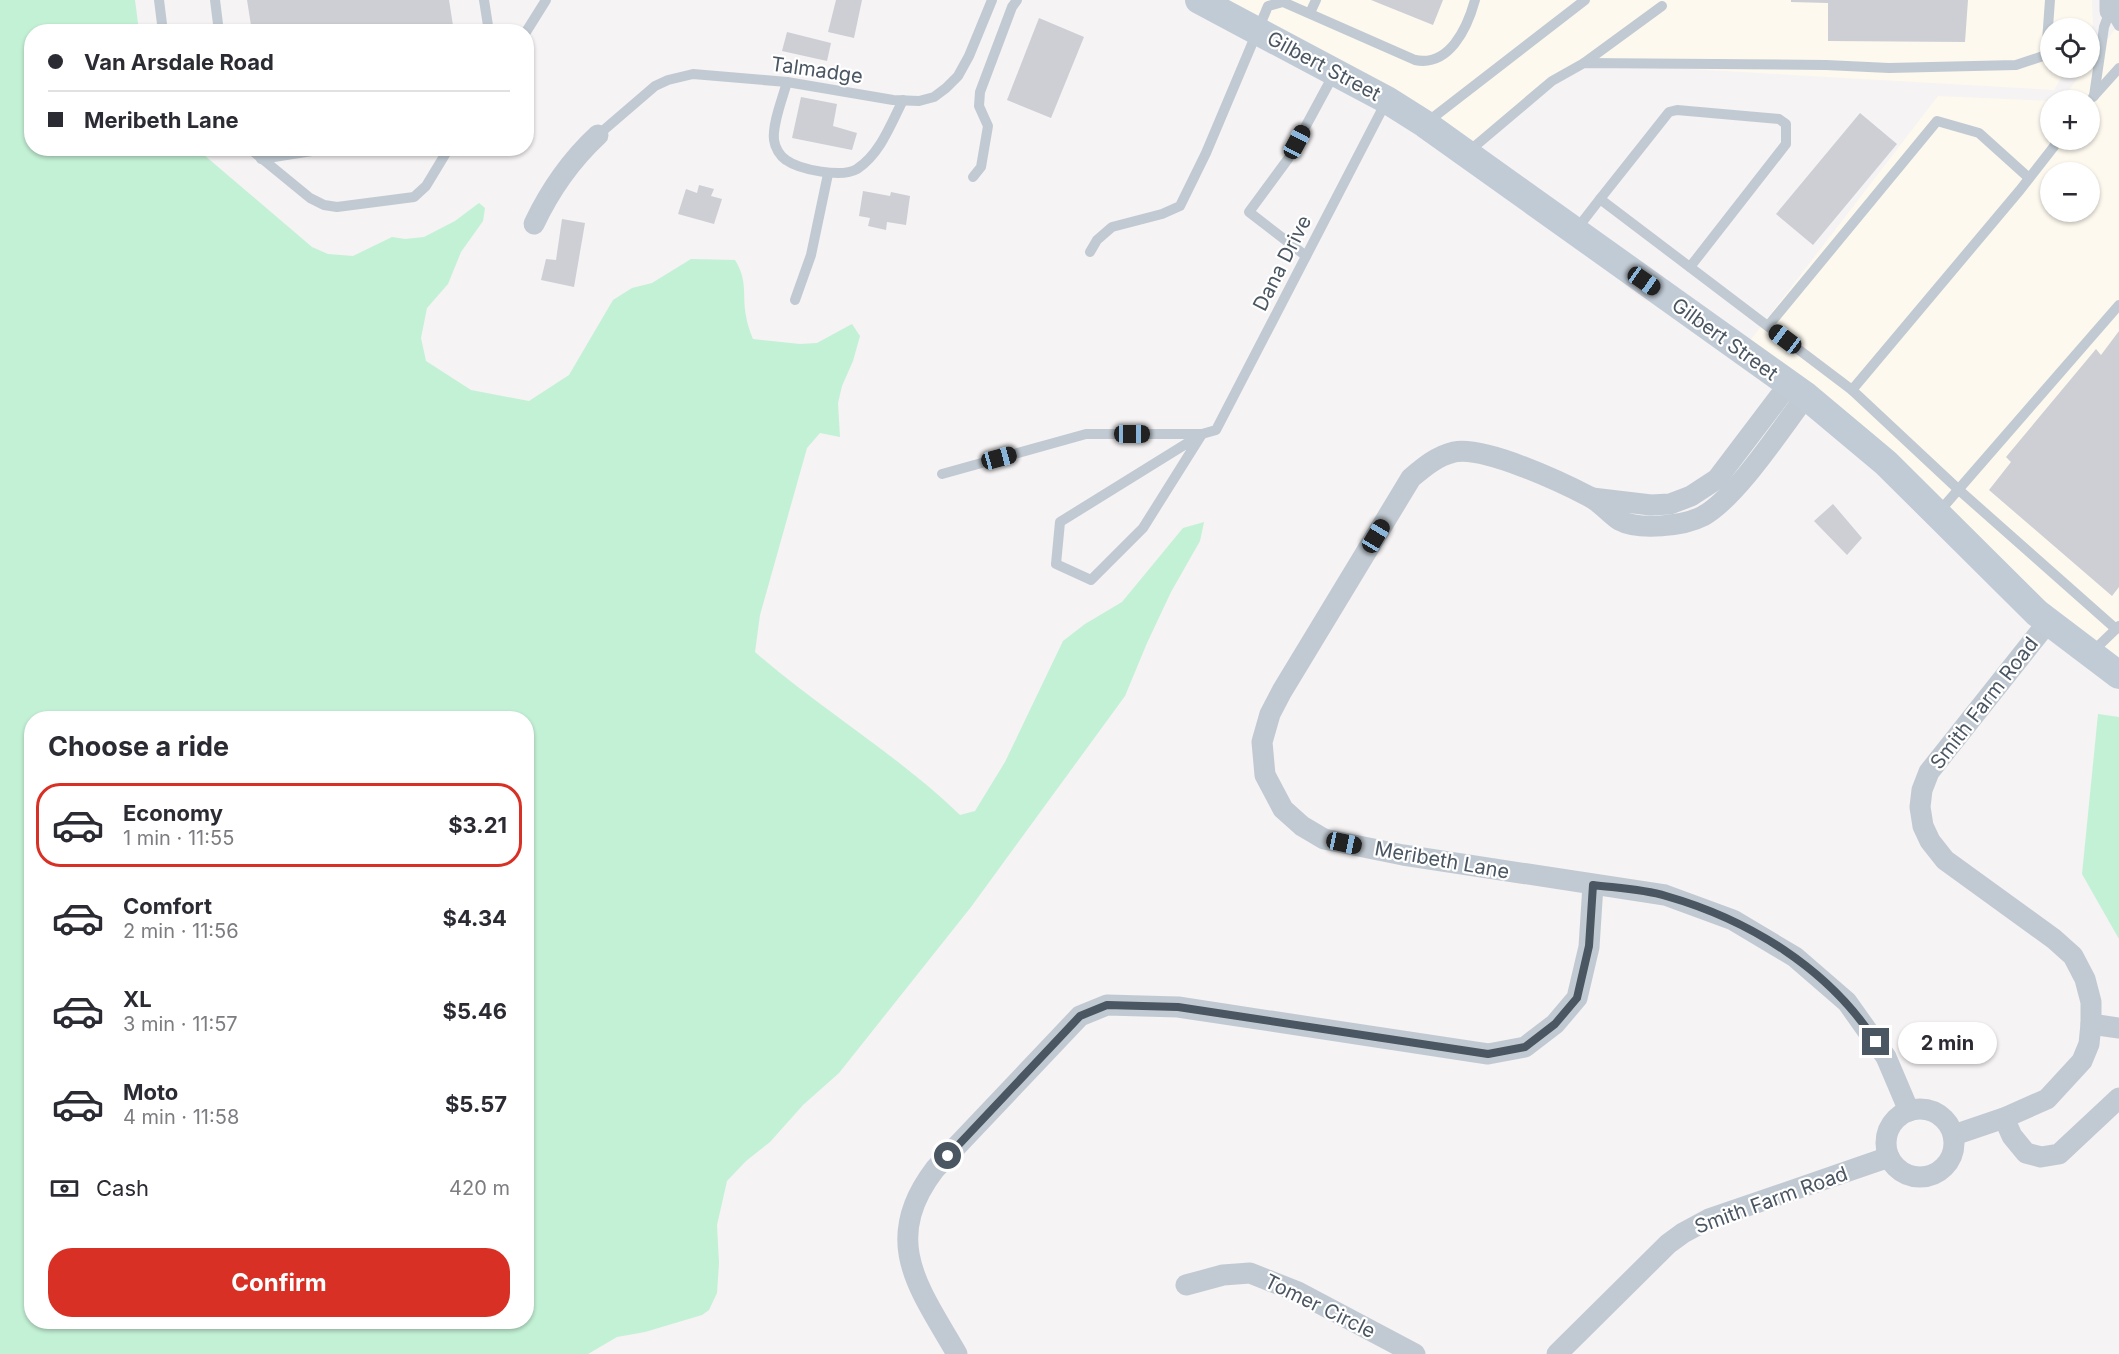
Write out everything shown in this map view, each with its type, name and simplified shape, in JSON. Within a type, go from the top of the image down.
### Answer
[{"type":"street","name":"Gilbert Street","points":[[1199,0],[1387,100],[1425,123],[1797,390],[1886,463],[2037,614],[2119,675]]},
{"type":"street","points":[[534,224],[546,198],[565,171],[598,135]]},
{"type":"street","name":"Meribeth Lane","points":[[1797,390],[1740,482],[1720,503],[1703,516],[1684,524],[1637,525],[1621,521],[1592,498],[1509,461],[1475,452],[1454,452],[1433,460],[1411,477],[1282,691],[1270,714],[1262,742],[1265,775],[1283,810],[1302,826],[1324,839],[1403,855],[1665,895],[1734,920],[1796,957],[1847,1002],[1886,1057],[1909,1111]]},
{"type":"street","name":"Smith Farm Road","points":[[1954,1135],[2004,1118],[2047,1099],[2082,1061],[2089,1044],[2091,1002],[2085,979],[2073,957],[2054,939],[1945,860],[1930,841],[1923,826],[1920,807],[1922,790],[1929,772],[2048,622]]},
{"type":"street","points":[[957,1354],[916,1284],[909,1258],[908,1234],[912,1208],[921,1188],[935,1169],[1080,1016],[1107,1005],[1178,1007],[1488,1054],[1525,1047],[1555,1024],[1577,998],[1589,946],[1593,885]]},
{"type":"street","points":[[2091,1024],[2119,1028]]},
{"type":"street","points":[[2004,1118],[2012,1136],[2026,1153],[2041,1157],[2059,1154],[2119,1098]]},
{"type":"street","points":[[1920,1109],[1941,1116],[1949,1124],[1954,1135],[1952,1157],[1946,1167],[1937,1174],[1926,1177],[1914,1177],[1904,1173],[1889,1157],[1886,1146],[1887,1135],[1899,1116],[1920,1109]]},
{"type":"street","name":"Smith Farm Road","points":[[1557,1354],[1668,1244],[1683,1233],[1709,1219],[1889,1157]]},
{"type":"street","name":"Tomer Circle","points":[[1185,1285],[1223,1275],[1250,1273],[1298,1292],[1415,1354]]},
{"type":"lane","points":[[159,0],[162,24]]},
{"type":"lane","points":[[214,0],[218,24]]},
{"type":"lane","points":[[484,0],[488,24]]},
{"type":"lane","name":"Talmadge","points":[[598,135],[655,86],[668,80],[693,74],[787,82],[903,100],[919,101],[934,97],[958,76],[969,56],[992,0]]},
{"type":"lane","points":[[973,177],[981,167],[988,126],[979,106],[980,92],[1012,7],[1017,0]]},
{"type":"lane","points":[[1310,13],[1316,0]]},
{"type":"lane","points":[[1090,252],[1097,240],[1112,227],[1162,214],[1180,206],[1206,153],[1268,6],[1283,2],[1414,60],[1426,62],[1440,57],[1457,44],[1475,0]]},
{"type":"lane","points":[[1425,123],[1585,0]]},
{"type":"lane","points":[[1584,63],[1826,65],[1889,68],[2016,65],[2046,55],[2050,0]]},
{"type":"lane","points":[[531,24],[544,1]]},
{"type":"lane","points":[[1467,153],[1552,81],[1584,63],[1662,6]]},
{"type":"lane","points":[[2094,90],[2104,27],[2113,12]]},
{"type":"lane","points":[[2100,90],[2119,68]]},
{"type":"lane","points":[[1306,255],[1249,212],[1288,159],[1335,72]]},
{"type":"lane","points":[[787,82],[775,126],[774,140],[779,153],[787,161],[828,174],[855,170],[873,155],[903,100]]},
{"type":"lane","name":"Dana Drive","points":[[1202,434],[1216,430],[1387,100]]},
{"type":"lane","points":[[1575,232],[1669,112],[1677,110],[1779,118],[1786,124],[1786,144],[1690,267]]},
{"type":"lane","points":[[1768,326],[1937,122],[1979,134],[2029,178]]},
{"type":"lane","points":[[1852,390],[2052,150]]},
{"type":"lane","points":[[258,156],[310,198],[324,205],[338,207],[414,197],[426,186],[444,156]]},
{"type":"lane","points":[[261,159],[280,156]]},
{"type":"lane","points":[[795,300],[810,255],[828,174]]},
{"type":"lane","points":[[1600,198],[1852,390],[1959,490],[2117,627],[2090,654]]},
{"type":"lane","points":[[1938,514],[2119,305]]},
{"type":"lane","points":[[942,474],[1086,434],[1202,434]]},
{"type":"lane","points":[[1202,434],[1143,528],[1091,580],[1056,564],[1060,522],[1202,434]]},
{"type":"shaded area","points":[[1198,0],[2092,0],[2093,18],[2040,18],[2040,78],[2061,78],[2054,90],[1584,63],[1467,153]]},
{"type":"shaded area","points":[[2119,24],[2119,662],[1742,351],[1938,96],[2040,101],[2040,150],[2100,150],[2100,90],[2069,90],[2078,78],[2100,78],[2100,50]]},
{"type":"green space","points":[[0,0],[135,0],[138,24],[24,24],[24,156],[205,156],[312,247],[328,254],[353,256],[392,237],[405,239],[424,237],[455,221],[479,203],[485,208],[483,221],[461,252],[448,284],[427,308],[421,338],[426,361],[471,390],[529,401],[569,375],[613,300],[632,288],[652,283],[691,259],[735,260],[742,275],[746,319],[753,339],[800,344],[817,343],[852,324],[860,336],[838,403],[840,437],[820,433],[807,448],[760,615],[755,652],[911,772],[960,815],[975,811],[1005,762],[1063,641],[1085,624],[1122,602],[1183,528],[1204,522],[1200,541],[1171,592],[1125,696],[971,907],[839,1073],[803,1105],[770,1142],[746,1161],[727,1181],[717,1225],[719,1263],[717,1293],[709,1310],[702,1315],[645,1332],[617,1337],[588,1354],[0,1354]]},
{"type":"green space","points":[[2098,714],[2119,717],[2119,939],[2082,874]]},
{"type":"building","points":[[247,0],[449,0],[453,24],[251,24]]},
{"type":"building","points":[[836,0],[862,0],[854,38],[828,32]]},
{"type":"building","points":[[1371,0],[1443,0],[1433,25]]},
{"type":"building","points":[[1791,0],[1968,0],[1965,42],[1828,41],[1828,3],[1791,2]]},
{"type":"building","points":[[1039,18],[1084,37],[1051,118],[1007,100]]},
{"type":"building","points":[[787,32],[831,43],[827,61],[782,51]]},
{"type":"building","points":[[801,97],[837,104],[833,126],[857,133],[852,150],[792,138]]},
{"type":"building","points":[[1860,113],[1897,144],[1813,245],[1776,214]]},
{"type":"building","points":[[699,185],[714,189],[711,196],[722,199],[714,224],[678,214],[686,189],[697,193]]},
{"type":"building","points":[[863,191],[890,196],[891,192],[910,196],[906,225],[887,222],[886,230],[868,226],[870,218],[859,216]]},
{"type":"building","points":[[562,219],[585,223],[574,287],[541,280],[546,259],[556,260]]},
{"type":"building","points":[[2119,331],[2119,587],[2112,596],[1989,490],[2011,462],[2006,457],[2096,349],[2101,355]]},
{"type":"building","points":[[1833,504],[1862,538],[1847,555],[1814,521]]},
{"type":"route","points":[[948,1156],[1080,1016],[1107,1005],[1178,1007],[1488,1054],[1525,1047],[1555,1024],[1577,998],[1589,946],[1593,885],[1665,895],[1734,920],[1796,957],[1821,978],[1847,1002],[1876,1042]]}]
